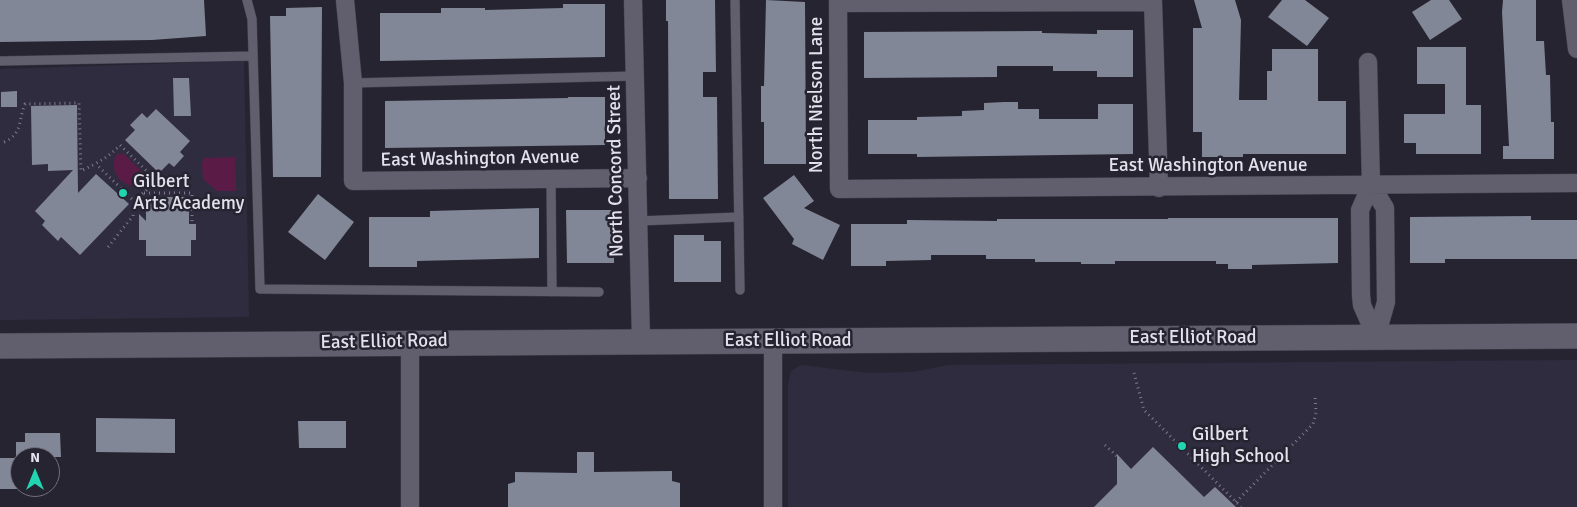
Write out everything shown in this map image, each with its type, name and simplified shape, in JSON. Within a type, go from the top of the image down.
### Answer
[{"type":"main road","name":"East Elliot Road","points":[[0,346],[1577,336]]},
{"type":"street","points":[[345,0],[353,83]]},
{"type":"street","name":"North Concord Street","points":[[633,0],[641,341]]},
{"type":"street","points":[[1570,0],[1577,49]]},
{"type":"street","points":[[838,1],[1153,2],[1159,188]]},
{"type":"street","name":"North Nielson Lane","points":[[838,1],[839,189]]},
{"type":"street","points":[[1368,62],[1371,186],[1360,210],[1361,295],[1362,304],[1376,337]]},
{"type":"street","name":"East Washington Avenue","points":[[353,83],[353,181],[638,178]]},
{"type":"street","name":"East Washington Avenue","points":[[839,189],[1159,188],[1577,183]]},
{"type":"street","points":[[1371,186],[1385,208],[1386,302],[1376,337]]},
{"type":"street","points":[[773,341],[774,507]]},
{"type":"street","points":[[410,342],[410,507]]},
{"type":"lane","points":[[247,0],[252,20],[260,289],[599,292]]},
{"type":"lane","points":[[735,0],[740,290]]},
{"type":"lane","points":[[0,61],[253,56]]},
{"type":"lane","points":[[353,83],[635,76]]},
{"type":"lane","points":[[551,179],[552,292]]},
{"type":"lane","points":[[639,221],[739,217]]},
{"type":"path","points":[[4,142],[14,138],[21,127],[21,113],[25,104],[79,103],[81,171],[108,159],[120,145],[157,181],[134,201],[133,216],[108,247]]},
{"type":"path","points":[[96,164],[134,201]]},
{"type":"path","points":[[144,193],[192,193],[192,222]]},
{"type":"path","points":[[1134,373],[1144,410],[1241,507]]},
{"type":"path","points":[[1236,502],[1313,424],[1316,413],[1315,396]]},
{"type":"path","points":[[1105,445],[1121,460]]},
{"type":"shaded area","name":"Gilbert Arts Academy","points":[[244,61],[249,317],[0,320],[0,69]]},
{"type":"shaded area","points":[[117,153],[120,155],[123,153],[149,179],[142,184],[134,186],[121,181],[114,169]]},
{"type":"shaded area","points":[[235,157],[236,191],[217,191],[203,179],[202,163],[204,158]]},
{"type":"shaded area","name":"Gilbert High School","points":[[1577,360],[1577,507],[788,507],[788,384],[791,371],[801,365],[867,373],[913,372],[948,365]]},
{"type":"building","points":[[0,0],[204,0],[206,36],[152,40],[0,42]]},
{"type":"building","points":[[666,0],[715,0],[716,72],[703,72],[703,97],[717,97],[718,199],[669,199],[668,21],[666,21]]},
{"type":"building","points":[[766,0],[805,2],[806,164],[764,164],[764,122],[761,122],[761,86],[764,86]]},
{"type":"building","points":[[1194,0],[1235,0],[1241,20],[1239,100],[1267,100],[1267,71],[1272,71],[1272,49],[1318,49],[1318,101],[1346,101],[1346,154],[1243,154],[1243,157],[1202,157],[1202,132],[1193,132],[1193,28],[1202,28]]},
{"type":"building","points":[[1282,0],[1305,0],[1329,18],[1307,46],[1268,17]]},
{"type":"building","points":[[1431,0],[1449,0],[1462,19],[1430,40],[1412,12]]},
{"type":"building","points":[[1503,0],[1536,0],[1536,41],[1544,41],[1546,75],[1550,75],[1551,122],[1554,122],[1554,159],[1503,159],[1503,146],[1509,146]]},
{"type":"building","points":[[563,4],[605,4],[605,57],[380,61],[380,13],[441,13],[441,8],[485,8],[485,10],[563,8]]},
{"type":"building","points":[[322,7],[321,177],[273,177],[270,16],[286,16],[286,8]]},
{"type":"building","points":[[1097,30],[1133,30],[1133,77],[1097,77],[1097,71],[1053,71],[1053,66],[997,66],[997,77],[864,78],[864,32],[1042,31],[1042,33],[1097,34]]},
{"type":"building","points":[[1417,47],[1466,47],[1466,105],[1481,105],[1481,154],[1416,154],[1416,143],[1404,143],[1404,114],[1445,114],[1445,84],[1417,84]]},
{"type":"building","points":[[173,78],[189,78],[191,116],[174,116]]},
{"type":"building","points":[[17,91],[17,107],[1,107],[1,92]]},
{"type":"building","points":[[605,97],[605,145],[385,148],[385,101]]},
{"type":"building","points":[[1018,102],[1018,109],[1039,109],[1039,119],[1098,119],[1098,104],[1133,104],[1133,154],[917,157],[917,154],[868,154],[868,120],[917,120],[917,117],[962,116],[962,111],[984,110],[984,103]]},
{"type":"building","points":[[77,105],[78,193],[96,174],[129,204],[80,255],[61,237],[58,241],[42,225],[45,221],[35,211],[73,170],[48,171],[48,164],[32,165],[31,106]]},
{"type":"building","points":[[156,109],[190,141],[180,152],[184,156],[174,167],[169,163],[159,173],[125,140],[135,130],[130,125],[142,113],[147,118]]},
{"type":"building","points":[[794,175],[814,201],[804,208],[840,225],[823,260],[792,244],[794,239],[763,198]]},
{"type":"building","points":[[318,194],[354,222],[325,260],[288,232]]},
{"type":"building","points":[[146,197],[189,197],[189,224],[196,224],[196,240],[191,240],[191,256],[146,256],[146,240],[139,240],[139,214],[146,221]]},
{"type":"building","points":[[539,208],[539,258],[417,261],[417,267],[369,267],[369,217],[430,217],[430,211]]},
{"type":"building","points":[[566,210],[614,210],[614,263],[567,263]]},
{"type":"building","points":[[1531,216],[1531,220],[1577,220],[1577,259],[1445,259],[1445,263],[1410,263],[1410,217]]},
{"type":"building","points":[[1338,218],[1338,263],[1252,265],[1252,269],[1228,269],[1228,264],[1216,264],[1216,261],[1115,261],[1115,264],[1081,264],[1081,262],[1035,262],[1035,259],[986,259],[986,255],[931,255],[931,260],[886,261],[886,266],[851,266],[851,224],[907,224],[907,220],[997,221],[997,219]]},
{"type":"building","points":[[674,235],[704,235],[704,241],[721,241],[721,282],[674,282]]},
{"type":"building","points":[[96,418],[175,419],[175,453],[96,452]]},
{"type":"building","points":[[298,421],[346,421],[346,448],[299,448]]},
{"type":"building","points":[[25,433],[60,433],[61,457],[60,447],[16,447],[16,442],[25,442]]},
{"type":"building","points":[[1153,447],[1204,497],[1215,487],[1236,507],[1094,507],[1117,484],[1117,454],[1131,469]]},
{"type":"building","points":[[577,452],[594,452],[594,472],[672,471],[672,481],[680,483],[680,507],[508,507],[508,484],[515,482],[515,472],[577,473]]},
{"type":"building","points":[[0,458],[10,458],[10,489],[0,489]]},
{"type":"place","name":"Gilbert Arts Academy","points":[[123,193]]},
{"type":"place","name":"Gilbert High School","points":[[1182,446]]}]
